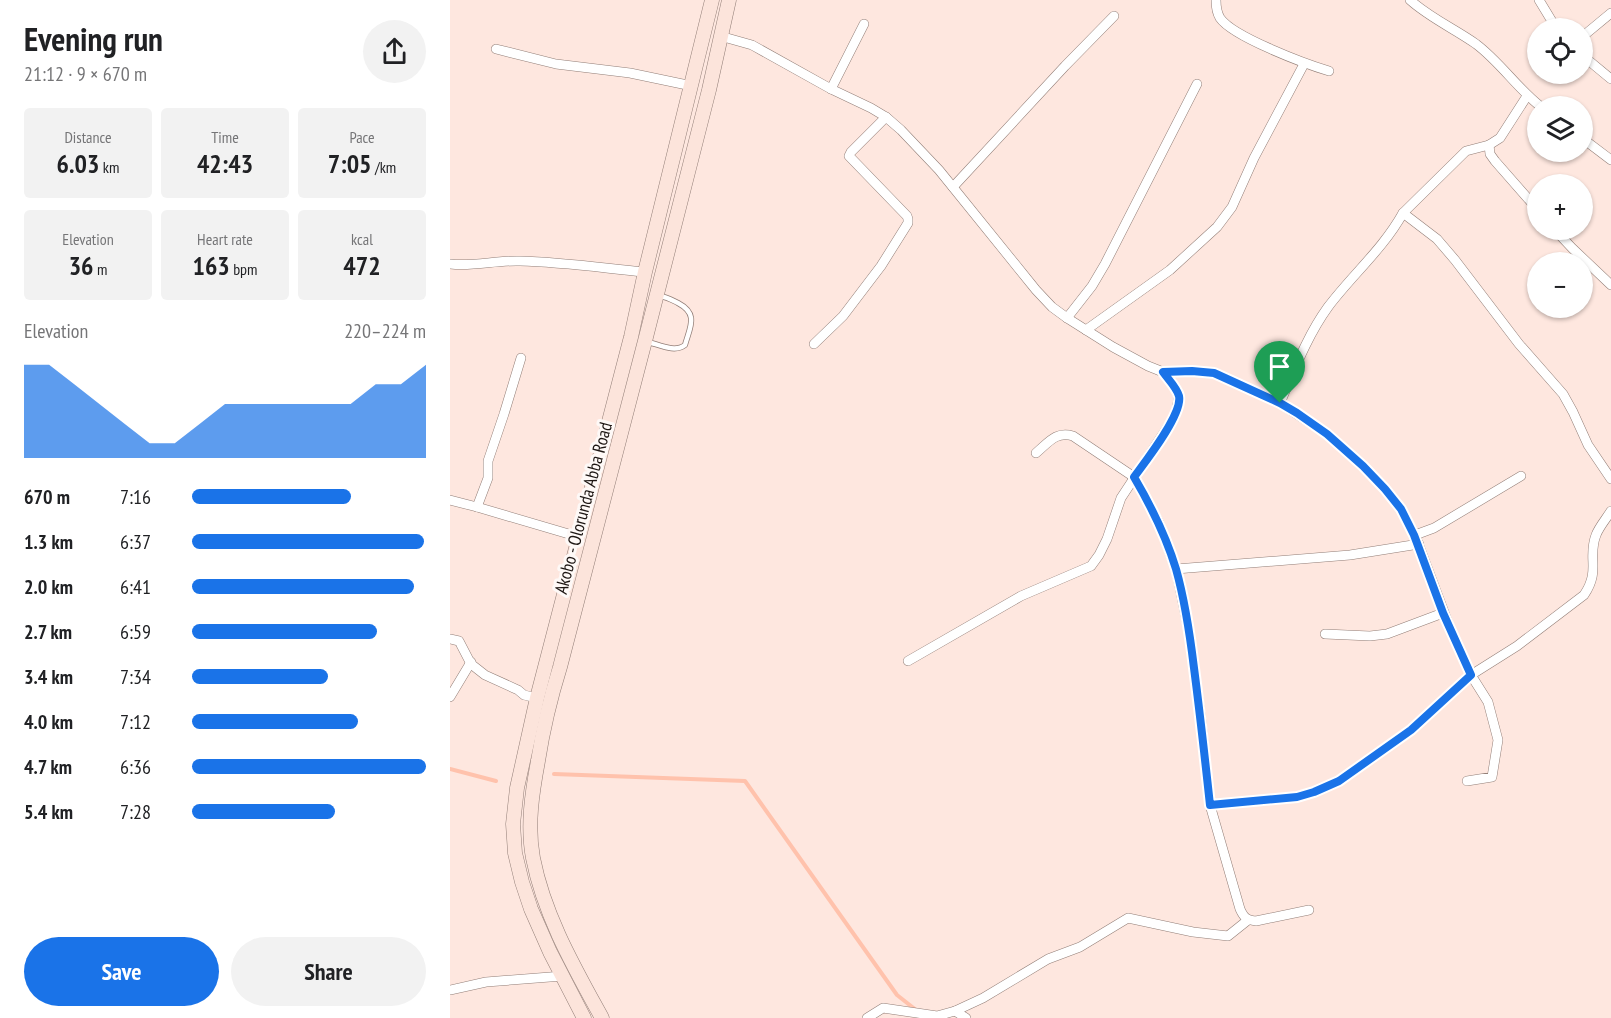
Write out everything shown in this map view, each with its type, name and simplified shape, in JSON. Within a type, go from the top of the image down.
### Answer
[{"type":"main road","name":"Akobo - Olorunda Abba Road","points":[[602,1018],[563,945],[546,904],[532,856],[530,828],[532,791],[579,537],[631,337],[712,0]]},
{"type":"main road","name":"Akobo - Olorunda Abba Road","points":[[585,1018],[531,909],[522,882],[515,853],[513,825],[517,788],[537,698],[556,656],[645,341],[709,90],[729,0]]},
{"type":"street","points":[[1216,0],[1220,18],[1232,29],[1304,64],[1329,71]]},
{"type":"street","points":[[1280,403],[1307,341],[1344,286],[1379,249],[1403,213],[1467,150],[1489,145],[1500,138],[1527,96],[1476,44],[1432,17],[1410,0]]},
{"type":"street","points":[[1539,0],[1550,18]]},
{"type":"street","points":[[1593,28],[1611,13]]},
{"type":"street","points":[[953,187],[1114,16]]},
{"type":"street","points":[[831,89],[864,24]]},
{"type":"street","points":[[720,36],[752,45],[886,117],[901,130],[953,187],[1036,290],[1052,307],[1067,318],[1113,347],[1163,372],[1214,373],[1280,403],[1327,434],[1363,466],[1401,509],[1417,539],[1443,613],[1471,675],[1488,702],[1498,740],[1492,777],[1467,781]]},
{"type":"street","points":[[496,49],[556,64],[630,73],[692,86]]},
{"type":"street","points":[[1086,330],[1170,270],[1217,227],[1232,207],[1259,149],[1304,64]]},
{"type":"street","points":[[1593,64],[1611,79]]},
{"type":"street","points":[[1067,318],[1092,286],[1105,264],[1197,84]]},
{"type":"street","points":[[814,344],[843,315],[881,267],[908,223],[907,216],[849,156],[886,117]]},
{"type":"street","points":[[1489,145],[1495,162],[1527,198]]},
{"type":"street","points":[[1593,146],[1611,160]]},
{"type":"street","points":[[1403,213],[1437,239],[1519,344],[1563,394],[1588,445],[1611,479]]},
{"type":"street","points":[[1564,240],[1611,285]]},
{"type":"street","points":[[450,264],[545,261],[645,272]]},
{"type":"street","points":[[477,507],[488,478],[488,461],[521,358]]},
{"type":"street","points":[[908,662],[1021,596],[1091,566],[1100,555],[1121,498],[1175,416],[1179,395],[1163,372]]},
{"type":"street","points":[[1036,453],[1058,435],[1065,434],[1073,436],[1134,477],[1159,523],[1176,569],[1189,633],[1210,805],[1240,909],[1248,920],[1256,921],[1309,910]]},
{"type":"street","points":[[1176,569],[1350,555],[1417,539],[1521,476]]},
{"type":"street","points":[[450,500],[579,537]]},
{"type":"street","points":[[1210,805],[1297,797],[1314,792],[1339,781],[1411,730],[1471,675],[1517,646],[1584,595],[1594,576],[1596,535],[1611,511]]},
{"type":"street","points":[[1325,634],[1370,636],[1387,634],[1443,613]]},
{"type":"street","points":[[450,639],[459,641],[476,669],[524,695],[537,698]]},
{"type":"street","points":[[450,697],[471,662]]},
{"type":"street","points":[[867,1018],[883,1008],[937,1017],[955,1011],[983,998],[1048,958],[1080,947],[1128,918],[1193,932],[1228,936],[1248,920]]},
{"type":"street","points":[[450,990],[486,982],[563,976]]},
{"type":"street","points":[[955,1011],[966,1018]]},
{"type":"lane","points":[[645,341],[677,350],[682,348],[685,345],[692,320],[686,308],[664,296],[656,295]]},
{"type":"waterway","points":[[450,769],[496,781]]},
{"type":"waterway","points":[[554,774],[745,781],[897,995],[916,1010]]},
{"type":"route","points":[[1163,372],[1214,373],[1280,403],[1327,434],[1363,466],[1401,509],[1419,544],[1443,613],[1471,675],[1411,730],[1339,781],[1297,797],[1210,805],[1189,633],[1176,569],[1159,523],[1134,477],[1175,416],[1179,404],[1179,395],[1163,372]]}]
